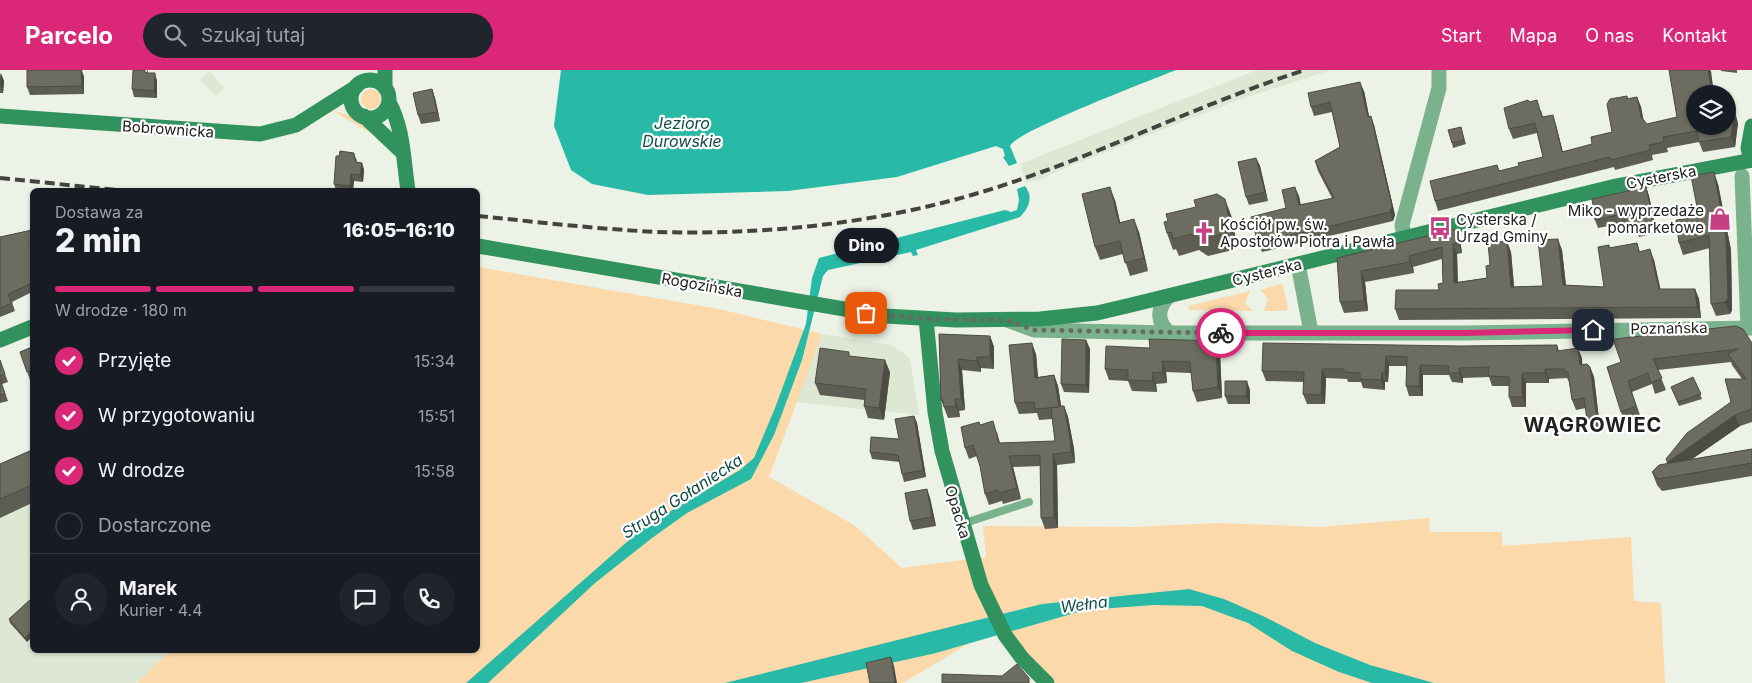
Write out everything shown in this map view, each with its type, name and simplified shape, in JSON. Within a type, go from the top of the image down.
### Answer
[{"type":"main road","points":[[329,104],[377,116],[386,108],[385,70]]},
{"type":"main road","points":[[401,151],[359,112],[352,96],[360,80],[376,81],[387,95],[401,132],[403,143],[401,151],[408,188]]},
{"type":"main road","name":"Bobrownicka","points":[[0,116],[254,134],[289,128],[329,104],[360,80]]},
{"type":"main road","points":[[1751,160],[1748,148],[1752,126]]},
{"type":"main road","name":"Cysterska","points":[[926,319],[1040,320],[1096,312],[1169,296],[1616,186],[1751,160]]},
{"type":"main road","name":"Rogozińska","points":[[480,246],[828,308],[926,319]]},
{"type":"main road","name":"Opacka","points":[[926,319],[938,433],[962,524],[982,585],[996,618],[1013,646],[1047,683]]},
{"type":"main road","points":[[0,340],[30,328]]},
{"type":"street","points":[[1404,237],[1402,225],[1439,88],[1440,70]]},
{"type":"street","points":[[1742,176],[1750,327]]},
{"type":"street","points":[[1298,264],[1311,332]]},
{"type":"street","points":[[1169,296],[1163,302],[1159,315],[1164,328],[1170,333]]},
{"type":"street","name":"Poznańska","points":[[1007,320],[1034,330],[1170,333],[1464,333],[1750,327]]},
{"type":"lane","points":[[962,524],[1028,502]]},
{"type":"shaded area","points":[[1257,70],[1331,70],[1238,100],[1060,170],[1040,180],[1026,182],[1020,164]]},
{"type":"shaded area","points":[[210,71],[224,88],[215,96],[200,79]]},
{"type":"shaded area","points":[[371,89],[378,92],[381,99],[378,106],[371,109],[364,106],[361,99],[364,92]]},
{"type":"shaded area","points":[[333,111],[346,114],[358,120],[379,138]]},
{"type":"shaded area","points":[[480,267],[719,309],[822,334],[769,477],[854,525],[902,568],[986,557],[983,526],[1133,527],[1221,523],[1319,527],[1429,518],[1430,532],[1502,532],[1502,546],[1631,537],[1634,601],[1661,603],[1665,683],[1048,683],[1013,646],[1006,621],[903,683],[137,683],[168,653],[480,653]]},
{"type":"shaded area","points":[[1280,284],[1283,285],[1288,309],[1285,311],[1264,311],[1268,299],[1261,290]]},
{"type":"shaded area","points":[[1250,291],[1245,303],[1253,311],[1189,310],[1188,306]]},
{"type":"shaded area","points":[[822,334],[892,345],[910,358],[919,415],[796,402]]},
{"type":"shaded area","points":[[30,458],[30,653],[173,653],[136,683],[0,683],[0,472]]},
{"type":"water","name":"Jezioro Durowskie","points":[[561,70],[1176,70],[1035,129],[1010,146],[1017,163],[1009,166],[1003,157],[1005,156],[1003,149],[996,146],[897,177],[788,191],[648,195],[592,184],[571,170],[554,126]]},
{"type":"water","points":[[1025,186],[1030,198],[1026,209],[1020,217],[916,250],[918,255],[913,256],[911,252],[828,270],[823,276],[802,360],[774,435],[751,479],[687,513],[652,538],[595,583],[488,683],[466,683],[644,527],[740,470],[754,458],[806,324],[812,278],[819,258],[1005,210],[1011,212],[1017,210],[1019,200],[1017,189]]},
{"type":"water","name":"Wełna","points":[[1189,589],[1224,599],[1265,617],[1315,643],[1370,665],[1434,683],[1372,683],[1339,672],[1292,651],[1248,623],[1202,606],[1154,605],[1085,610],[936,653],[801,683],[725,683],[1042,604]]},
{"type":"building","points":[[27,70],[81,70],[82,86],[27,87]]},
{"type":"building","points":[[133,70],[145,70],[145,73],[155,73],[154,91],[132,89]]},
{"type":"building","points":[[1669,70],[1708,70],[1710,85],[1686,85],[1686,133],[1663,137],[1664,142],[1649,145],[1650,150],[1611,160],[1610,157],[1435,201],[1430,181],[1497,165],[1499,171],[1519,166],[1518,163],[1543,157],[1535,123],[1509,129],[1504,108],[1528,100],[1529,102],[1537,100],[1542,117],[1553,115],[1562,152],[1592,144],[1591,137],[1612,132],[1607,104],[1610,99],[1627,96],[1627,99],[1637,97],[1641,117],[1647,124],[1677,117]]},
{"type":"building","points":[[1360,82],[1368,117],[1371,116],[1392,206],[1390,212],[1258,243],[1251,217],[1286,208],[1282,190],[1295,187],[1299,205],[1334,198],[1315,161],[1340,147],[1330,102],[1311,107],[1308,93]]},
{"type":"building","points":[[432,89],[437,112],[418,115],[413,93]]},
{"type":"building","points":[[1461,127],[1464,140],[1452,143],[1448,130]]},
{"type":"building","points":[[1698,135],[1731,135],[1731,137],[1699,142]]},
{"type":"building","points":[[340,151],[354,153],[356,162],[362,163],[360,175],[351,174],[350,186],[334,184],[336,156],[339,156]]},
{"type":"building","points":[[1256,158],[1265,192],[1246,197],[1238,162]]},
{"type":"building","points":[[1714,172],[1726,238],[1728,298],[1725,302],[1711,304],[1709,235],[1679,243],[1676,220],[1699,217],[1691,176]]},
{"type":"building","points":[[1110,187],[1119,223],[1134,219],[1144,258],[1125,263],[1120,241],[1095,247],[1082,194]]},
{"type":"building","points":[[1646,187],[1654,224],[1636,228],[1632,212],[1595,220],[1592,199]]},
{"type":"building","points":[[1217,194],[1225,199],[1229,219],[1229,224],[1225,226],[1226,233],[1202,240],[1192,234],[1173,239],[1171,232],[1167,233],[1164,222],[1168,221],[1166,214],[1196,207],[1194,200]]},
{"type":"building","points":[[1456,229],[1458,242],[1453,244],[1454,283],[1487,278],[1486,266],[1490,265],[1488,243],[1507,241],[1511,287],[1543,286],[1538,240],[1558,239],[1563,285],[1604,287],[1598,247],[1609,245],[1609,248],[1637,243],[1639,252],[1650,249],[1659,289],[1695,289],[1697,307],[1395,309],[1396,290],[1439,290],[1438,284],[1443,283],[1442,247],[1409,256],[1410,262],[1361,271],[1364,301],[1340,302],[1337,258]]},
{"type":"building","points":[[30,230],[30,284],[8,294],[12,303],[0,308],[0,237]]},
{"type":"building","points":[[1736,326],[1743,329],[1752,343],[1752,409],[1735,415],[1668,462],[1666,459],[1687,433],[1731,402],[1725,379],[1746,379],[1728,354],[1738,349],[1653,359],[1662,378],[1651,383],[1648,373],[1628,381],[1636,406],[1621,412],[1607,367],[1621,362],[1613,339]]},
{"type":"building","points":[[939,334],[990,336],[990,357],[977,357],[977,361],[958,359],[961,399],[955,399],[956,406],[944,407],[943,400],[941,400]]},
{"type":"building","points":[[1062,339],[1086,340],[1086,385],[1061,384]]},
{"type":"building","points":[[1149,339],[1216,341],[1218,387],[1193,391],[1190,362],[1162,361],[1163,372],[1152,373],[1153,381],[1128,380],[1128,370],[1105,369],[1106,346],[1150,348]]},
{"type":"building","points":[[1032,343],[1035,378],[1054,375],[1059,406],[1064,406],[1070,438],[1071,452],[1053,454],[1054,517],[1041,518],[1040,455],[1009,456],[1017,488],[999,493],[998,490],[985,494],[980,466],[973,445],[965,448],[961,427],[979,422],[980,425],[993,421],[999,443],[1055,441],[1051,408],[1059,407],[1035,409],[1034,402],[1015,403],[1009,345]]},
{"type":"building","points":[[1263,343],[1461,346],[1557,345],[1557,351],[1578,348],[1580,365],[1587,364],[1590,367],[1597,419],[1587,420],[1584,398],[1572,400],[1568,372],[1565,372],[1565,369],[1545,369],[1545,373],[1522,373],[1522,397],[1509,397],[1509,377],[1488,376],[1489,367],[1459,368],[1459,373],[1448,373],[1449,366],[1420,365],[1419,386],[1406,386],[1407,357],[1386,356],[1385,373],[1382,373],[1381,380],[1360,379],[1360,373],[1344,372],[1344,369],[1322,369],[1321,395],[1303,394],[1304,372],[1262,371]]},
{"type":"building","points":[[30,348],[30,371],[27,372],[20,352]]},
{"type":"building","points":[[820,348],[849,352],[849,356],[885,360],[879,408],[864,406],[866,389],[815,383]]},
{"type":"building","points":[[0,360],[5,374],[0,376]]},
{"type":"building","points":[[1693,377],[1701,394],[1678,402],[1671,387]]},
{"type":"building","points":[[0,379],[5,394],[0,395]]},
{"type":"building","points":[[1225,381],[1247,381],[1246,396],[1225,396]]},
{"type":"building","points":[[914,416],[923,470],[902,474],[898,455],[870,452],[871,437],[899,439],[895,419]]},
{"type":"building","points":[[1752,449],[1752,463],[1658,479],[1652,472],[1659,465]]},
{"type":"building","points":[[30,451],[30,486],[0,499],[0,464]]},
{"type":"building","points":[[927,489],[932,517],[910,521],[905,493]]},
{"type":"building","points":[[30,600],[30,633],[25,638],[9,619]]},
{"type":"building","points":[[891,657],[895,683],[870,683],[866,663]]},
{"type":"building","points":[[1017,664],[1029,678],[1029,683],[942,683],[942,674],[1002,676]]},
{"type":"railway","points":[[480,216],[657,232],[737,232],[858,220],[936,204],[1017,181],[1100,150],[1263,84],[1305,70]]},
{"type":"railway","points":[[0,178],[98,188]]},
{"type":"way so far","points":[[866,313],[926,319],[1007,320],[1034,330],[1221,333]]},
{"type":"place","name":"Miko - wyprzedaże pomarketowe","points":[[1720,219]]},
{"type":"place","name":"Cysterska / Urząd Gminy","points":[[1440,228]]},
{"type":"place","name":"Kościół pw. św. Apostołów Piotra i Pawła","points":[[1204,233]]},
{"type":"place","name":"Dino","points":[[866,313]]},
{"type":"district","name":"WĄGROWIEC","points":[[1593,425]]},
{"type":"route","points":[[1221,333],[1464,333],[1593,330]]},
{"type":"water label","name":"Struga Gołaniecka","points":[[682,496]]}]
